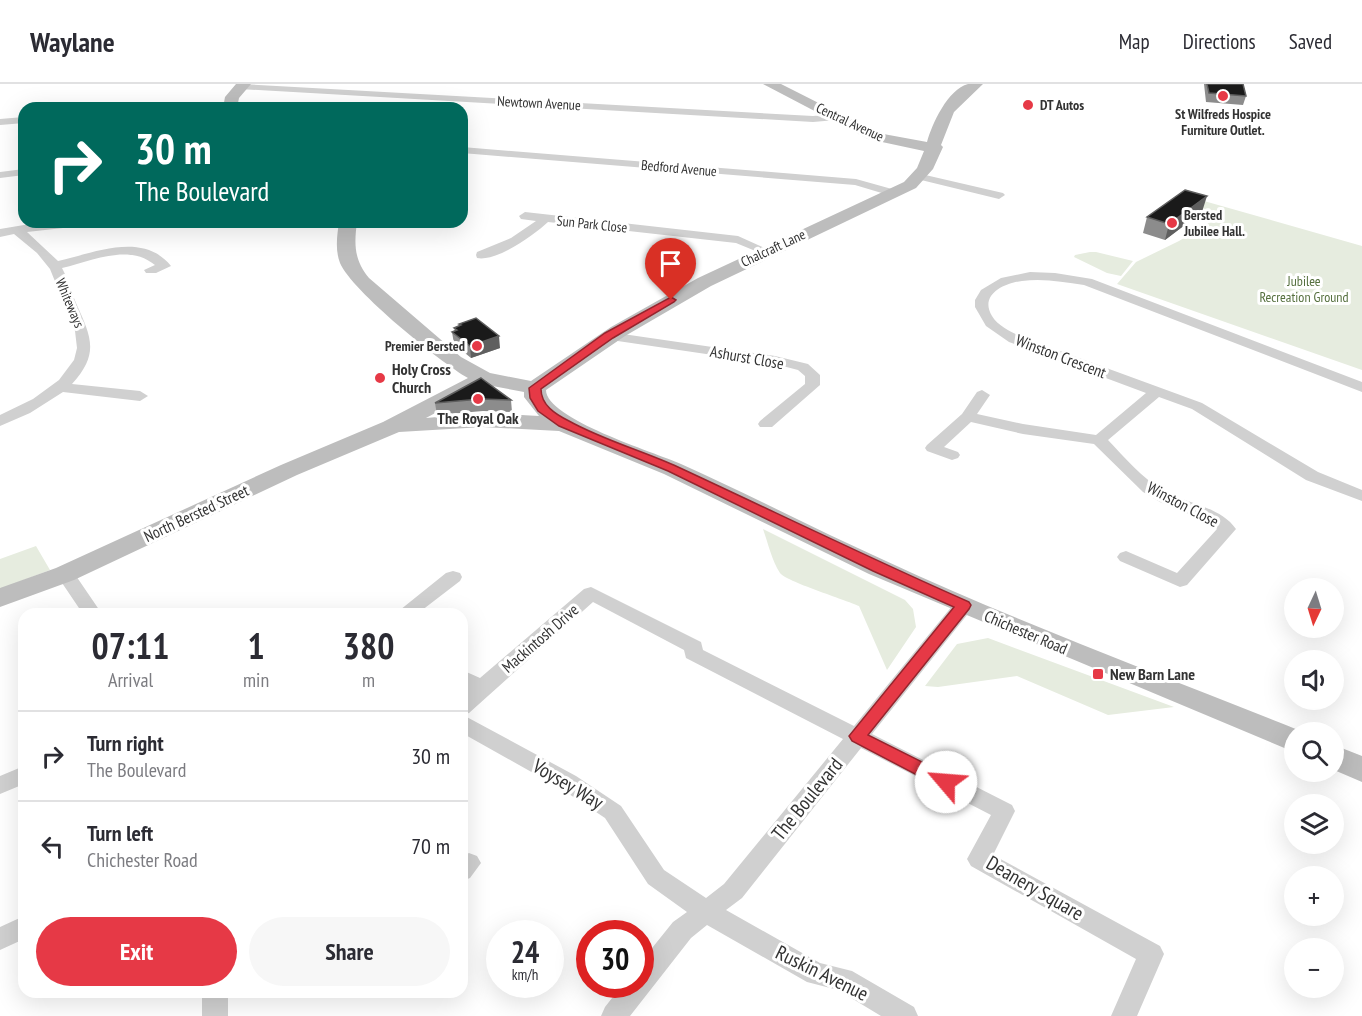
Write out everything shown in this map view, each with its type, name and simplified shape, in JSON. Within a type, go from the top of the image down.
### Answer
[{"type":"street","name":"Central Avenue","points":[[770,84],[885,140],[935,147]]},
{"type":"street","points":[[976,84],[952,103],[943,116],[935,147],[921,177],[999,195]]},
{"type":"street","name":"Newtown Avenue","points":[[243,85],[813,119],[836,117]]},
{"type":"street","points":[[231,102],[232,97],[243,85]]},
{"type":"street","points":[[0,122],[18,120]]},
{"type":"street","name":"Bedford Avenue","points":[[468,150],[856,182],[895,193]]},
{"type":"street","points":[[0,175],[18,173]]},
{"type":"street","name":"Chalcraft Lane","points":[[535,388],[609,336],[692,288],[765,251],[895,193],[921,177]]},
{"type":"street","name":"Sun Park Close","points":[[525,216],[738,240],[765,251]]},
{"type":"street","points":[[482,255],[501,249],[535,228],[545,219]]},
{"type":"street","points":[[0,233],[26,228]]},
{"type":"street","points":[[348,228],[346,257],[351,270],[454,361],[484,378],[535,388]]},
{"type":"street","name":"Whiteways","points":[[0,422],[46,398],[60,387],[76,367],[84,350],[84,336],[54,266],[43,252],[17,230]]},
{"type":"street","points":[[54,266],[125,249],[150,254],[165,266],[151,270]]},
{"type":"street","name":"Winston Crescent","points":[[1362,387],[1087,282],[1041,276],[1020,277],[987,289],[982,297],[981,306],[986,317],[996,328],[1014,339],[1197,406],[1312,476],[1362,496]]},
{"type":"street","name":"Ashurst Close","points":[[609,336],[775,360],[803,368],[813,375],[812,385],[766,423]]},
{"type":"street","name":"North Bersted Street","points":[[0,598],[64,574],[289,470],[391,427],[484,378]]},
{"type":"street","points":[[60,387],[140,396]]},
{"type":"street","name":"Chichester Road","points":[[535,388],[535,398],[542,408],[563,424],[672,469],[878,568],[1284,737]]},
{"type":"street","points":[[968,417],[1023,429],[1099,440],[1157,391]]},
{"type":"street","points":[[952,455],[933,448],[968,417],[982,395]]},
{"type":"street","name":"North Bersted Street","points":[[391,427],[483,420],[563,424]]},
{"type":"street","name":"Winston Close","points":[[1099,440],[1140,481],[1157,494],[1219,520],[1227,529],[1180,581],[1126,557]]},
{"type":"street","points":[[64,574],[89,608]]},
{"type":"street","points":[[412,608],[453,577]]},
{"type":"street","name":"Mackintosh Drive","points":[[468,702],[591,593],[694,646],[693,653],[858,736]]},
{"type":"street","name":"The Boulevard","points":[[654,965],[682,930],[733,891],[964,605]]},
{"type":"street","points":[[468,680],[482,688]]},
{"type":"street","name":"Voysey Way","points":[[468,726],[568,782],[614,812],[656,878],[707,912]]},
{"type":"street","name":"Deanery Square","points":[[858,736],[1004,811],[980,859],[1151,954],[1124,1016]]},
{"type":"street","points":[[0,785],[18,778]]},
{"type":"street","name":"Ruskin Avenue","points":[[707,912],[816,974],[843,979],[905,1016]]},
{"type":"street","points":[[0,939],[18,930]]},
{"type":"street","points":[[214,1016],[215,998]]},
{"type":"street","name":"The Boulevard","points":[[614,1016],[628,998]]},
{"type":"green space","name":"Jubilee Recreation Ground","points":[[1204,201],[1362,246],[1362,370],[1117,284],[1136,262],[1179,241],[1218,217],[1209,213],[1211,211],[1196,206]]},
{"type":"green space","points":[[1090,252],[1133,261],[1121,276],[1107,273],[1074,257]]},
{"type":"green space","points":[[763,529],[905,600],[913,609],[916,627],[887,670],[859,606],[804,585],[780,573]]},
{"type":"green space","points":[[36,546],[50,570],[0,589],[0,559]]},
{"type":"green space","points":[[988,638],[1174,707],[1108,715],[1017,676],[938,687],[925,686],[957,644]]},
{"type":"building","points":[[1207,84],[1243,84],[1246,96],[1209,93]]},
{"type":"building","points":[[1185,190],[1207,196],[1169,224],[1147,217]]},
{"type":"building","points":[[476,318],[499,336],[470,346],[452,332],[457,330],[454,328],[461,325],[459,324]]},
{"type":"building","points":[[481,378],[511,400],[481,399],[435,403]]},
{"type":"place","name":"St Wilfreds Hospice Furniture Outlet.","points":[[1223,96]]},
{"type":"place","name":"DT Autos","points":[[1028,105]]},
{"type":"place","name":"Bersted Jubilee Hall.","points":[[1172,223]]},
{"type":"place","name":"Premier Bersted","points":[[477,346]]},
{"type":"place","name":"Holy Cross Church","points":[[380,378]]},
{"type":"place","name":"The Royal Oak","points":[[478,399]]},
{"type":"place","name":"New Barn Lane","points":[[1098,674]]},
{"type":"route","points":[[671,300],[609,336],[546,380],[535,388],[535,398],[542,408],[563,424],[672,469],[878,568],[964,605],[858,736],[946,782]]}]
